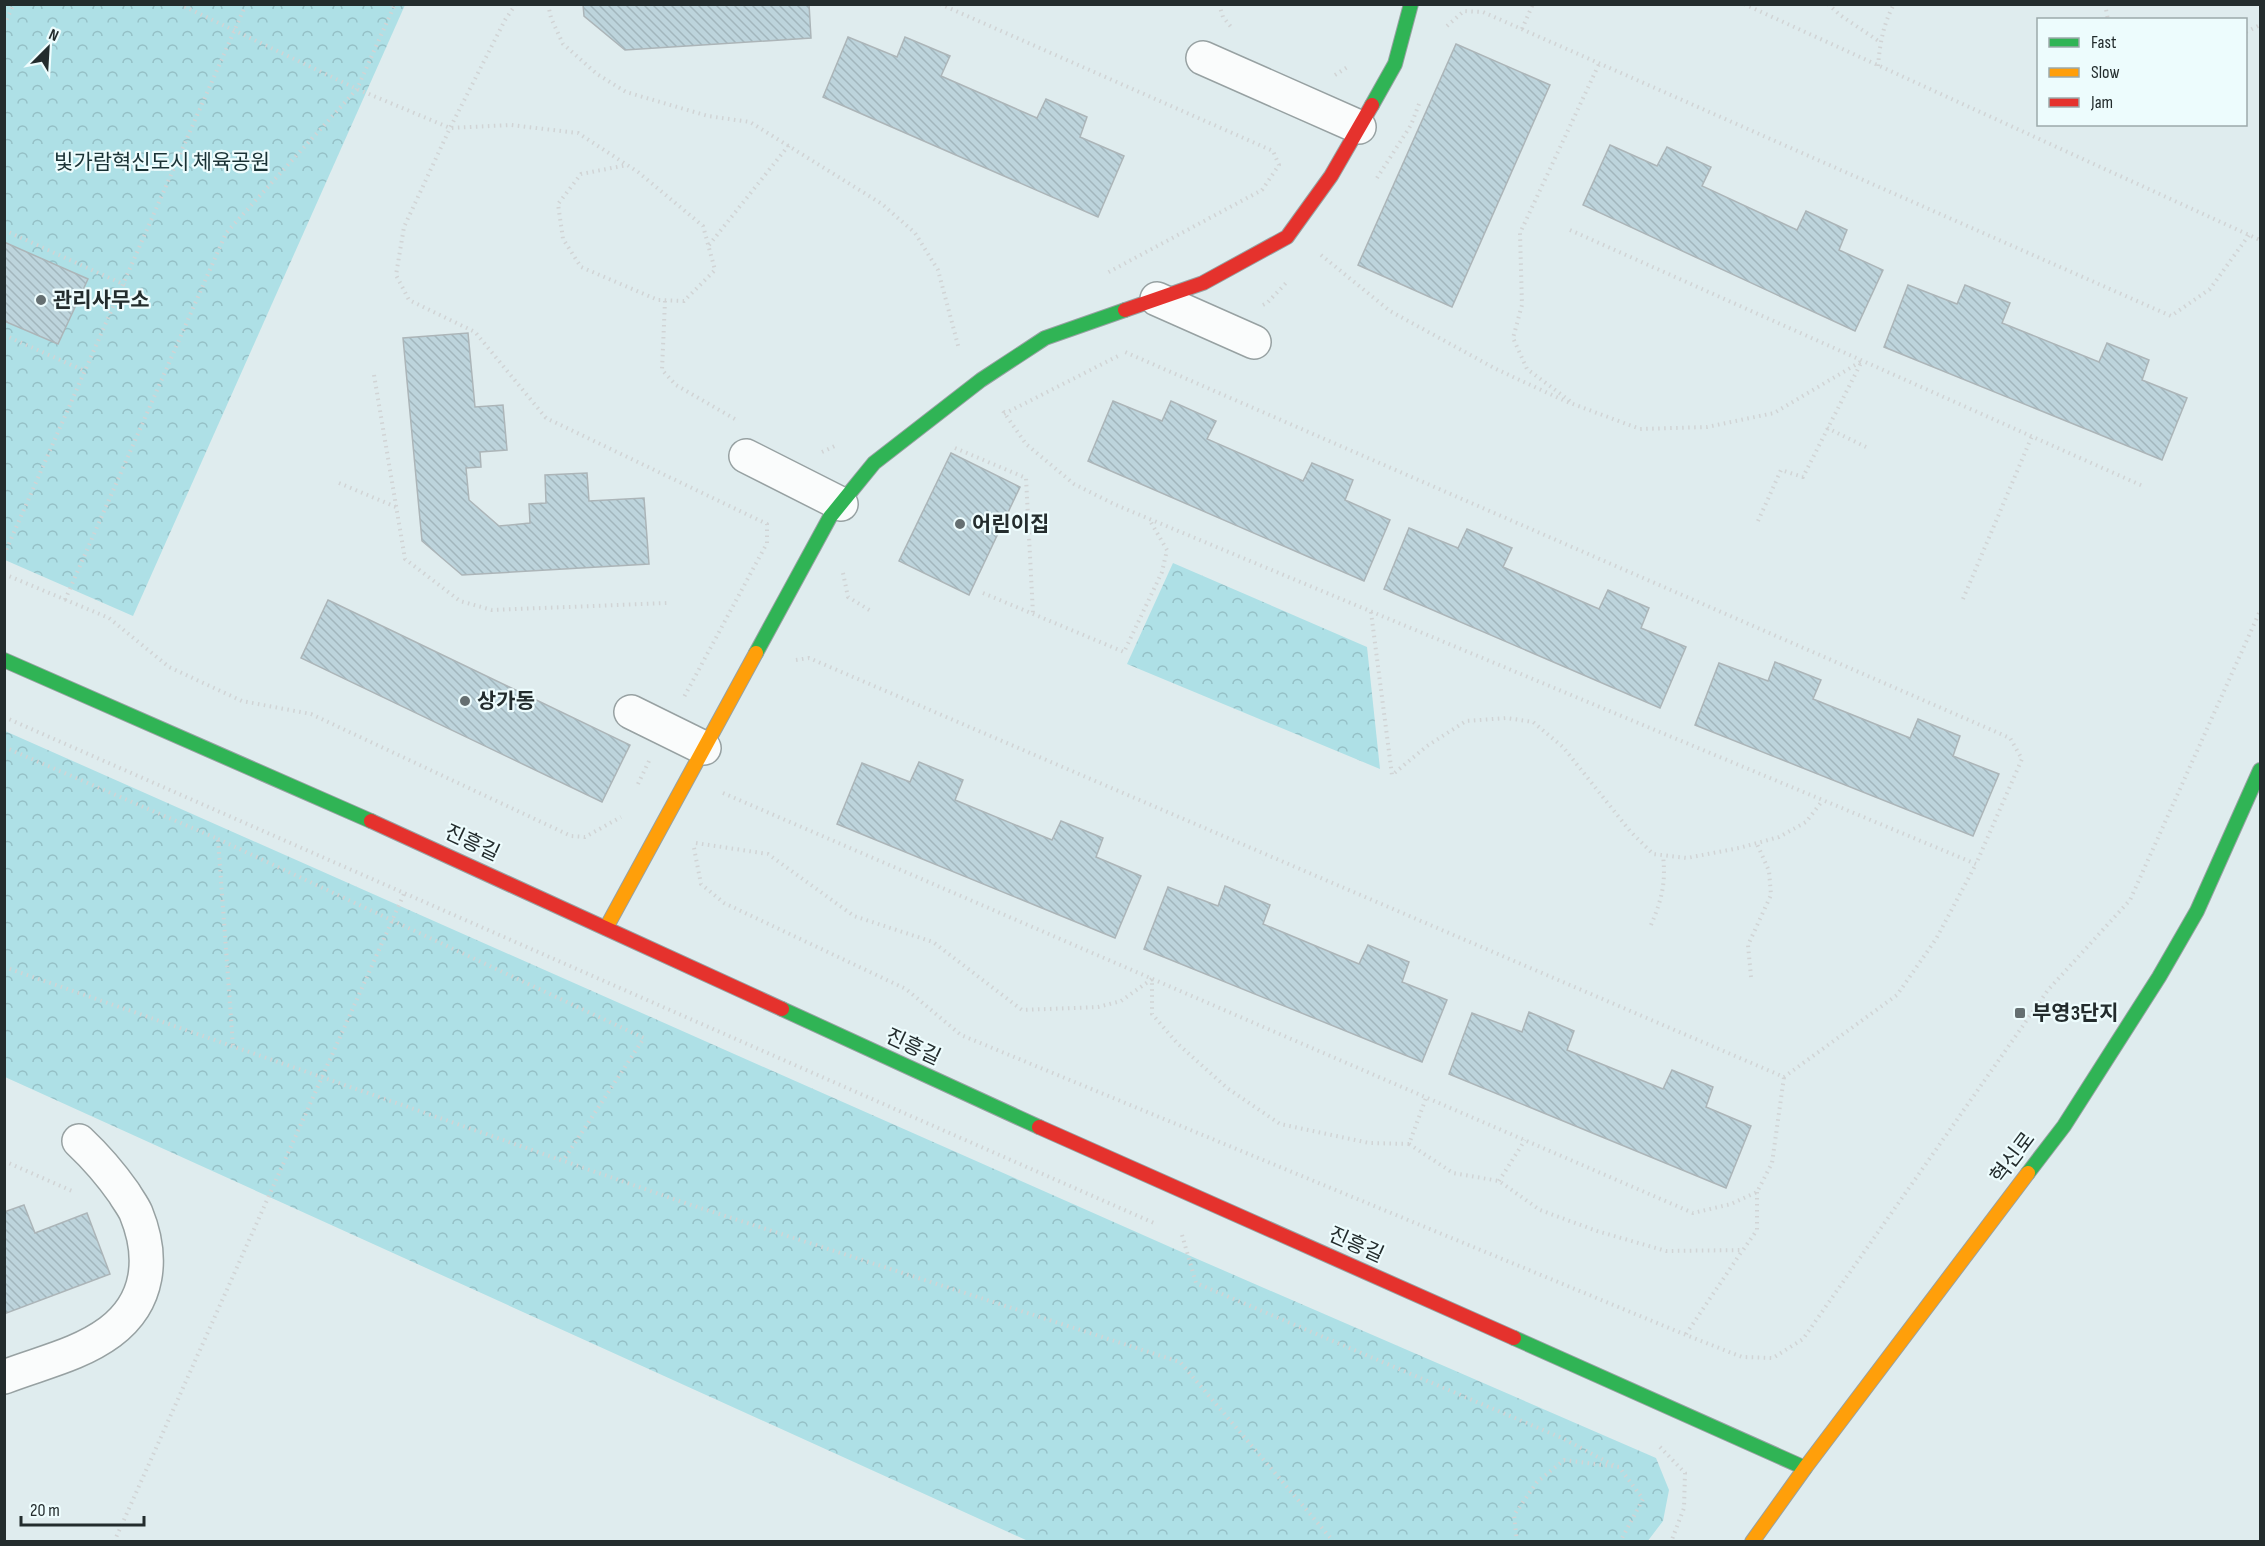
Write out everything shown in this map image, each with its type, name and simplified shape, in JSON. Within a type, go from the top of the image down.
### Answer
[{"type":"street","points":[[606,928],[830,517],[874,462],[981,380],[1045,338],[1203,283],[1287,237],[1331,176],[1395,64],[1411,4]]},
{"type":"street","points":[[1203,58],[1359,127]]},
{"type":"street","points":[[1157,299],[1254,342]]},
{"type":"street","points":[[746,456],[841,504]]},
{"type":"street","name":"진흥길","points":[[4,660],[426,845],[972,1097],[1805,1468]]},
{"type":"street","points":[[631,712],[704,748]]},
{"type":"street","name":"혁신로","points":[[1752,1542],[1805,1468],[2064,1126],[2159,977],[2197,911],[2260,770]]},
{"type":"street","points":[[4,1377],[55,1359],[109,1332],[130,1315],[142,1290],[148,1257],[136,1212],[105,1166],[79,1141]]},
{"type":"path","points":[[4,25],[14,4]]},
{"type":"path","points":[[179,4],[357,89],[450,128],[511,125],[578,133],[627,165],[703,226],[715,270],[684,301],[658,300],[581,267],[563,240],[558,204],[581,174],[627,165]]},
{"type":"path","points":[[4,555],[125,285],[246,4]]},
{"type":"path","points":[[65,600],[226,233],[357,89],[395,4]]},
{"type":"path","points":[[516,4],[505,20],[450,128],[404,227],[396,275],[409,300],[475,332],[546,417],[767,524],[767,543],[635,789]]},
{"type":"path","points":[[548,4],[551,18],[563,44],[597,74],[626,92],[708,116],[750,122],[882,204],[915,233],[939,270],[960,352],[1026,444],[1074,484],[1148,519],[1976,864]]},
{"type":"path","points":[[940,4],[1273,151],[1279,165],[1262,190],[1096,279]]},
{"type":"path","points":[[1219,4],[1223,17],[1237,35]]},
{"type":"path","points":[[1522,30],[1533,4]]},
{"type":"path","points":[[1744,4],[2260,240]]},
{"type":"path","points":[[1828,4],[1839,15],[1880,42]]},
{"type":"path","points":[[1878,66],[1885,22],[1894,4]]},
{"type":"path","points":[[1446,30],[1448,23],[1464,11],[1483,12],[2171,316],[2210,289],[2249,235]]},
{"type":"path","points":[[1329,80],[1354,63]]},
{"type":"path","points":[[1575,405],[1527,369],[1513,338],[1522,305],[1520,233],[1599,64]]},
{"type":"path","points":[[1374,183],[1411,125],[1419,103]]},
{"type":"path","points":[[708,246],[789,145]]},
{"type":"path","points":[[4,230],[125,285]]},
{"type":"path","points":[[1570,230],[2145,487]]},
{"type":"path","points":[[1315,251],[1390,311],[1496,369],[1575,405],[1640,429],[1707,427],[1774,413],[1862,361]]},
{"type":"path","points":[[1211,323],[1267,303],[1291,277]]},
{"type":"path","points":[[665,301],[662,370],[676,385],[737,420]]},
{"type":"path","points":[[4,335],[85,371]]},
{"type":"path","points":[[996,419],[1136,348]]},
{"type":"path","points":[[1125,352],[2010,738],[2022,759],[1976,864],[1935,939],[1897,995],[1784,1077],[1772,1163],[1757,1192],[1757,1230],[1686,1335]]},
{"type":"path","points":[[1758,521],[1781,470],[1803,477],[1862,361]]},
{"type":"path","points":[[375,375],[405,559],[460,601],[492,610],[668,603]]},
{"type":"path","points":[[1827,428],[1866,447]]},
{"type":"path","points":[[1964,599],[2032,436]]},
{"type":"path","points":[[959,440],[949,445],[1026,478],[1033,614]]},
{"type":"path","points":[[811,450],[822,452],[841,444]]},
{"type":"path","points":[[339,483],[397,507]]},
{"type":"path","points":[[983,593],[1124,652],[1162,572],[1167,550],[1148,519]]},
{"type":"path","points":[[842,570],[848,597],[871,611]]},
{"type":"path","points":[[4,574],[109,618],[169,667],[242,701],[311,714],[571,836],[585,837],[622,817],[626,808]]},
{"type":"path","points":[[699,832],[693,842],[701,884],[724,903],[906,989],[961,1035],[1686,1335],[1742,1356],[1773,1358],[1803,1339],[2048,990],[2130,900],[2260,611]]},
{"type":"path","points":[[1371,612],[1392,775],[1427,746],[1467,721],[1508,718],[1533,722],[1563,747],[1630,831],[1653,854],[1687,858],[1757,844],[1779,837],[1806,822],[1823,800]]},
{"type":"path","points":[[788,662],[809,658],[1784,1077]]},
{"type":"path","points":[[4,717],[1160,1226]]},
{"type":"path","points":[[4,747],[218,839],[644,1038],[563,1161]]},
{"type":"path","points":[[717,803],[728,783]]},
{"type":"path","points":[[723,793],[1693,1213],[1731,1204],[1757,1192]]},
{"type":"path","points":[[218,839],[233,1046]]},
{"type":"path","points":[[693,842],[768,854],[854,916],[933,942],[1022,1010],[1098,1007],[1121,1001],[1152,979]]},
{"type":"path","points":[[1751,977],[1748,945],[1770,896],[1769,871],[1757,844]]},
{"type":"path","points":[[1651,925],[1661,902],[1665,875],[1663,855]]},
{"type":"path","points":[[114,1542],[404,894]]},
{"type":"path","points":[[4,967],[688,1204],[1179,1362],[1334,1542]]},
{"type":"path","points":[[1152,979],[1152,1014],[1178,1044],[1227,1088],[1280,1124],[1369,1143],[1408,1143],[1453,1173],[1499,1181],[1540,1210],[1597,1231],[1666,1251],[1743,1250]]},
{"type":"path","points":[[1408,1143],[1426,1097]]},
{"type":"path","points":[[1499,1181],[1525,1140]]},
{"type":"path","points":[[4,1161],[74,1192]]},
{"type":"path","points":[[1192,1240],[1182,1235],[1196,1283],[1562,1438],[1614,1466]]},
{"type":"path","points":[[1656,1443],[1685,1473],[1684,1508],[1671,1542]]},
{"type":"path","points":[[1517,1542],[1514,1515],[1537,1482],[1564,1460],[1619,1467],[1643,1499],[1620,1542]]},
{"type":"green space","name":"빛가람혁신도시 체육공원","points":[[5,5],[405,5],[133,616],[5,560]]},
{"type":"green space","points":[[1173,563],[1367,647],[1380,769],[1127,664]]},
{"type":"green space","points":[[5,731],[1195,1258],[1656,1458],[1669,1490],[1663,1521],[1647,1542],[1028,1541],[5,1077]]},
{"type":"building","points":[[583,4],[809,4],[811,38],[625,50],[584,16]]},
{"type":"building","points":[[848,37],[897,57],[905,37],[950,56],[941,76],[1037,118],[1046,99],[1087,117],[1080,137],[1124,156],[1098,217],[823,97]]},
{"type":"building","points":[[1456,44],[1550,85],[1452,307],[1358,265]]},
{"type":"building","points":[[1610,145],[1657,166],[1667,147],[1711,167],[1702,186],[1797,230],[1806,211],[1847,230],[1839,250],[1883,270],[1855,331],[1583,205]]},
{"type":"building","name":"관리사무소","points":[[4,242],[88,279],[58,344],[4,321]]},
{"type":"building","points":[[1908,285],[1957,304],[1965,285],[2010,303],[2002,323],[2099,362],[2107,343],[2149,360],[2142,380],[2187,398],[2162,460],[1884,347]]},
{"type":"building","points":[[468,333],[475,407],[503,405],[507,450],[480,452],[481,467],[466,468],[469,500],[499,526],[530,523],[529,504],[546,503],[545,475],[587,473],[589,501],[644,498],[649,564],[462,575],[422,541],[403,338]]},
{"type":"building","points":[[1113,401],[1162,421],[1171,401],[1216,421],[1207,439],[1303,481],[1312,463],[1353,480],[1345,500],[1390,520],[1364,581],[1088,461]]},
{"type":"building","name":"어린이집","points":[[951,453],[1020,487],[969,595],[899,561]]},
{"type":"building","points":[[1409,528],[1458,548],[1467,529],[1512,548],[1503,567],[1599,609],[1608,590],[1649,608],[1641,628],[1686,647],[1660,708],[1384,589]]},
{"type":"building","name":"상가동","points":[[328,600],[630,745],[602,802],[301,658]]},
{"type":"building","points":[[1775,662],[1821,680],[1813,699],[1910,738],[1918,719],[1960,736],[1953,756],[1999,774],[1973,836],[1695,725],[1719,663],[1768,681]]},
{"type":"building","points":[[919,762],[963,780],[955,800],[1052,840],[1061,821],[1103,838],[1096,857],[1141,876],[1115,938],[837,824],[862,763],[910,782]]},
{"type":"building","points":[[1225,886],[1270,905],[1263,924],[1359,964],[1368,945],[1409,962],[1402,982],[1447,1000],[1422,1062],[1144,949],[1168,887],[1218,906]]},
{"type":"building","points":[[1529,1012],[1574,1031],[1567,1050],[1663,1089],[1672,1070],[1713,1087],[1706,1107],[1751,1126],[1726,1188],[1449,1074],[1472,1013],[1522,1032]]},
{"type":"building","points":[[24,1205],[35,1233],[87,1213],[110,1274],[4,1314],[4,1212]]},
{"type":"traffic: fast","points":[[1372,105],[1395,64],[1411,4]]},
{"type":"traffic: fast","points":[[756,653],[830,517],[874,463],[981,380],[1045,338],[1125,310]]},
{"type":"traffic: fast","points":[[4,660],[371,821]]},
{"type":"traffic: fast","points":[[2028,1173],[2064,1126],[2159,977],[2197,911],[2260,770]]},
{"type":"traffic: fast","points":[[782,1009],[1039,1127]]},
{"type":"traffic: fast","points":[[1514,1338],[1805,1468]]},
{"type":"traffic: slow","points":[[606,928],[756,653]]},
{"type":"traffic: slow","points":[[1752,1542],[1805,1468],[2028,1173]]},
{"type":"traffic: jam","points":[[1125,310],[1203,283],[1287,237],[1331,176],[1372,105]]},
{"type":"traffic: jam","points":[[371,821],[782,1009]]},
{"type":"traffic: jam","points":[[1039,1127],[1514,1338]]},
{"type":"place","name":"관리사무소","points":[[41,300]]},
{"type":"place","name":"어린이집","points":[[960,524]]},
{"type":"place","name":"상가동","points":[[465,701]]},
{"type":"place","name":"부영3단지","points":[[2020,1013]]}]
